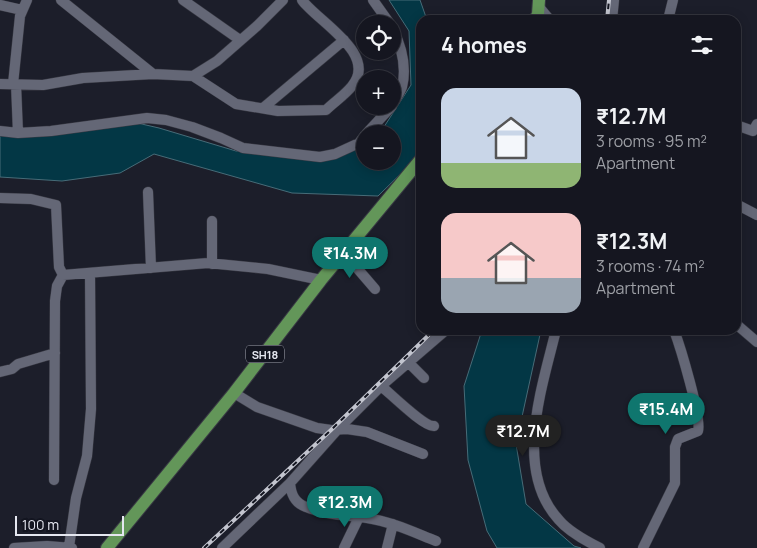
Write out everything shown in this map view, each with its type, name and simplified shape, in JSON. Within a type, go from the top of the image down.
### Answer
[{"type":"main road","name":"SH18","points":[[107,548],[234,393],[321,280],[416,165]]},
{"type":"street","points":[[18,133],[14,84],[20,16],[27,0]]},
{"type":"street","points":[[62,0],[153,74]]},
{"type":"street","points":[[184,0],[240,40]]},
{"type":"street","points":[[193,76],[217,61],[283,0]]},
{"type":"street","points":[[0,84],[43,85],[83,78],[153,74],[193,76],[236,104],[278,111],[326,110],[354,85],[358,71],[355,53],[332,28],[309,10],[302,0]]},
{"type":"street","points":[[373,0],[384,15]]},
{"type":"street","points":[[612,15],[614,0]]},
{"type":"street","points":[[669,15],[673,0]]},
{"type":"street","points":[[539,3],[547,15]]},
{"type":"street","points":[[0,5],[22,10]]},
{"type":"street","points":[[263,108],[344,40]]},
{"type":"street","points":[[401,52],[403,60],[401,90]]},
{"type":"street","points":[[375,125],[384,115]]},
{"type":"street","points":[[0,131],[18,133],[51,131],[147,118],[192,126],[242,148],[328,157],[356,144]]},
{"type":"street","points":[[741,127],[753,131],[757,124]]},
{"type":"street","points":[[148,192],[151,268]]},
{"type":"street","points":[[0,198],[31,199],[56,205],[59,267],[63,275]]},
{"type":"street","points":[[741,207],[757,215]]},
{"type":"street","points":[[212,222],[212,264]]},
{"type":"street","points":[[344,253],[375,289]]},
{"type":"street","points":[[63,275],[212,264],[268,269],[321,280]]},
{"type":"street","points":[[14,548],[39,546],[70,548],[76,498],[87,456],[89,437],[91,409],[90,274]]},
{"type":"street","points":[[54,480],[55,301],[57,286],[63,275]]},
{"type":"street","points":[[741,328],[757,342]]},
{"type":"street","points":[[222,548],[233,543],[290,483],[338,428],[382,386],[440,335]]},
{"type":"street","points":[[555,335],[535,417],[534,440],[539,486],[546,503],[560,522],[600,548]]},
{"type":"street","points":[[643,548],[675,483],[678,439],[698,431],[700,425],[694,395],[677,335]]},
{"type":"street","points":[[0,372],[12,369],[18,364],[55,353]]},
{"type":"street","points":[[409,363],[424,378]]},
{"type":"street","points":[[382,386],[418,418],[430,426],[434,426]]},
{"type":"street","points":[[234,393],[256,407],[317,428],[331,430],[338,428],[366,432],[423,454]]},
{"type":"street","points":[[290,483],[295,500],[305,507],[321,512],[393,524],[436,541]]},
{"type":"street","points":[[344,548],[359,517]]},
{"type":"street","points":[[386,548],[393,524]]},
{"type":"water","points":[[389,0],[420,0],[425,15],[416,15],[416,159],[378,196],[292,193],[154,154],[120,173],[62,181],[0,177],[0,132],[120,119],[159,128],[236,151],[327,156],[356,142],[356,170],[401,170],[401,125],[385,125],[392,115],[401,115],[401,101],[411,85],[409,31],[401,19],[401,15],[399,15]]},
{"type":"water","points":[[480,335],[540,335],[516,444],[526,504],[574,546],[581,548],[497,548],[487,531],[468,460],[464,386]]},
{"type":"railway","points":[[608,15],[609,0]]},
{"type":"railway","points":[[204,548],[331,430],[429,335]]}]
